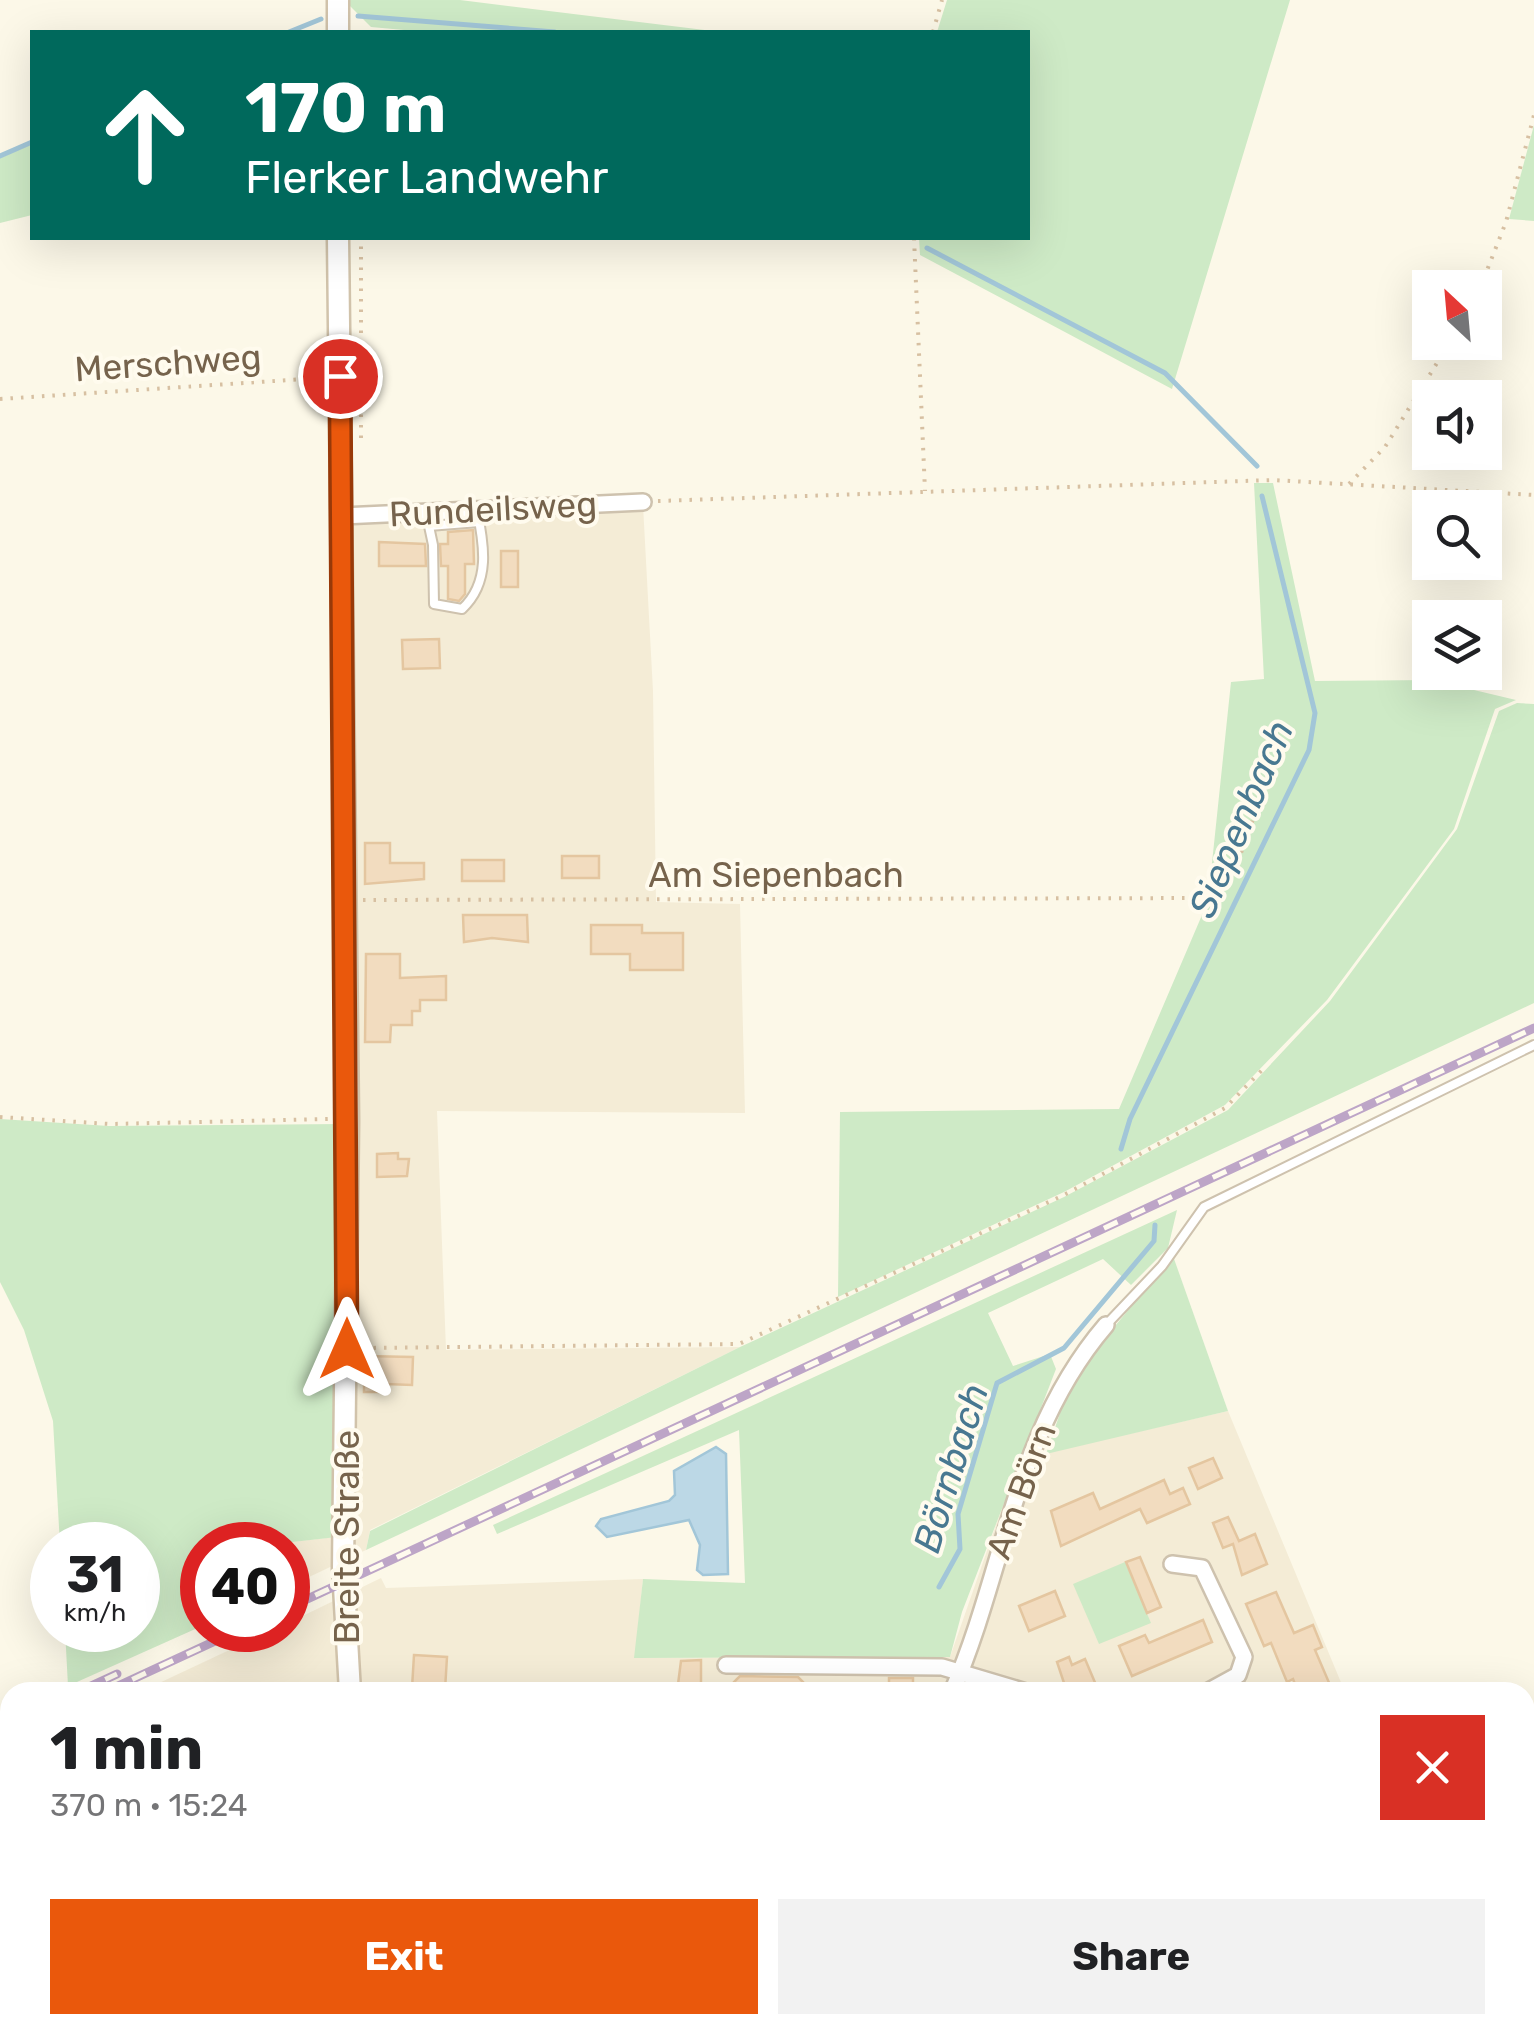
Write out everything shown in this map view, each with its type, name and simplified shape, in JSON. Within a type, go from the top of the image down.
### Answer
[{"type":"street","points":[[338,0],[338,30]]},
{"type":"street","name":"Breite Straße","points":[[338,240],[348,1120],[342,1569],[349,1682]]},
{"type":"street","name":"Rundeilsweg","points":[[342,516],[428,519],[643,502]]},
{"type":"street","name":"Am Börn","points":[[957,1682],[1011,1506],[1055,1396],[1073,1364],[1106,1325]]},
{"type":"street","points":[[1172,1564],[1202,1568],[1244,1657],[1238,1676],[1227,1682]]},
{"type":"street","points":[[726,1665],[962,1670],[997,1682]]},
{"type":"lane","points":[[428,519],[434,604],[462,609],[476,588],[486,554],[478,516]]},
{"type":"lane","points":[[1106,1325],[1162,1266],[1204,1207],[1534,1045]]},
{"type":"path","points":[[934,30],[942,0]]},
{"type":"path","points":[[1487,270],[1506,222],[1534,115]]},
{"type":"path","points":[[361,240],[361,453]]},
{"type":"path","points":[[914,240],[925,491]]},
{"type":"path","points":[[1349,484],[1385,448],[1439,360]]},
{"type":"path","name":"Merschweg","points":[[0,399],[340,376]]},
{"type":"path","points":[[643,502],[1273,480],[1534,495]]},
{"type":"path","name":"Am Siepenbach","points":[[346,901],[1208,898],[1232,878],[1272,766]]},
{"type":"path","points":[[347,1349],[739,1344],[1064,1194],[1226,1108],[1262,1069]]},
{"type":"path","points":[[0,1117],[110,1124],[348,1120]]},
{"type":"shaded area","points":[[643,505],[653,691],[656,902],[740,904],[745,1113],[437,1111],[446,1350],[740,1347],[370,1530],[366,1550],[310,1577],[310,1540],[352,1535],[347,517]]},
{"type":"shaded area","points":[[1228,1411],[1341,1682],[161,1682],[225,1652],[310,1652],[310,1612],[381,1578],[386,1588],[643,1579],[635,1658],[950,1657],[1019,1459]]},
{"type":"green space","points":[[344,0],[460,0],[705,30],[404,30],[371,27]]},
{"type":"green space","points":[[947,0],[1290,0],[1172,389],[920,255],[919,240],[1030,240],[1030,30],[938,30]]},
{"type":"green space","points":[[1534,125],[1534,221],[1509,219]]},
{"type":"green space","points":[[30,145],[30,216],[0,223],[0,158]]},
{"type":"green space","points":[[1254,483],[1273,483],[1315,681],[1412,680],[1412,690],[1474,690],[1516,700],[1495,709],[1454,829],[1327,1000],[1225,1105],[1064,1192],[838,1297],[840,1112],[1119,1109],[1208,901],[1231,682],[1264,679]]},
{"type":"green space","points":[[1517,703],[1534,704],[1534,1003],[366,1550],[370,1531],[740,1347],[1064,1197],[1228,1110],[1330,1001],[1457,829],[1499,711]]},
{"type":"green space","points":[[0,1119],[109,1126],[342,1124],[337,1537],[310,1540],[310,1522],[180,1522],[180,1636],[160,1645],[160,1522],[59,1522],[53,1421],[24,1330],[0,1282]]},
{"type":"green space","points":[[1177,1210],[1168,1248],[1131,1285],[1103,1259],[988,1313],[1013,1366],[1050,1354],[1056,1369],[962,1612],[950,1657],[634,1658],[643,1579],[745,1583],[739,1430],[497,1534],[493,1525]]},
{"type":"green space","points":[[1173,1256],[1228,1411],[1046,1454],[1072,1378]]},
{"type":"green space","points":[[1125,1562],[1151,1623],[1099,1644],[1073,1584]]},
{"type":"green space","points":[[66,1652],[144,1652],[77,1682],[68,1682]]},
{"type":"water","points":[[716,1447],[726,1454],[728,1574],[703,1575],[697,1570],[700,1545],[689,1520],[607,1537],[596,1526],[601,1519],[669,1501],[675,1495],[674,1471]]},
{"type":"building","points":[[473,530],[474,564],[465,564],[465,594],[459,601],[448,599],[448,566],[441,566],[440,544],[448,544],[448,532]]},
{"type":"building","points":[[379,542],[425,544],[426,566],[379,566]]},
{"type":"building","points":[[501,551],[518,551],[518,587],[501,587]]},
{"type":"building","points":[[439,639],[440,668],[403,669],[402,640]]},
{"type":"building","points":[[365,843],[390,843],[390,863],[424,863],[424,879],[365,884]]},
{"type":"building","points":[[562,856],[599,856],[599,878],[562,878]]},
{"type":"building","points":[[462,860],[504,860],[504,881],[462,881]]},
{"type":"building","points":[[463,915],[527,915],[528,942],[492,938],[464,942]]},
{"type":"building","points":[[591,925],[642,925],[642,933],[683,933],[683,970],[630,970],[630,954],[591,954]]},
{"type":"building","points":[[366,954],[400,954],[400,978],[446,976],[446,1000],[420,1000],[420,1011],[412,1011],[412,1025],[391,1025],[390,1042],[365,1042]]},
{"type":"building","points":[[398,1153],[398,1159],[409,1159],[407,1176],[377,1177],[377,1154]]},
{"type":"building","points":[[364,1356],[413,1357],[412,1385],[386,1384],[386,1392],[364,1392]]},
{"type":"building","points":[[1213,1458],[1222,1478],[1198,1489],[1189,1468]]},
{"type":"building","points":[[1164,1480],[1170,1494],[1183,1488],[1190,1504],[1147,1523],[1140,1509],[1061,1546],[1051,1511],[1093,1493],[1100,1509]]},
{"type":"building","points":[[1228,1517],[1239,1541],[1255,1534],[1267,1564],[1242,1575],[1233,1544],[1223,1548],[1213,1523]]},
{"type":"building","points":[[1140,1557],[1161,1607],[1147,1613],[1126,1562]]},
{"type":"building","points":[[1055,1591],[1065,1616],[1029,1631],[1019,1606]]},
{"type":"building","points":[[1276,1592],[1294,1633],[1313,1625],[1322,1647],[1315,1650],[1329,1682],[1287,1682],[1271,1643],[1264,1646],[1246,1604]]},
{"type":"building","points":[[1203,1620],[1212,1642],[1132,1676],[1119,1646],[1145,1635],[1149,1643]]},
{"type":"building","points":[[414,1655],[447,1657],[445,1682],[412,1682]]},
{"type":"building","points":[[1069,1657],[1072,1665],[1085,1659],[1095,1682],[1064,1682],[1057,1662]]},
{"type":"building","points":[[701,1660],[701,1682],[678,1682],[681,1661]]},
{"type":"building","points":[[740,1676],[798,1677],[803,1682],[734,1682]]},
{"type":"building","points":[[889,1678],[913,1678],[913,1682],[889,1682]]},
{"type":"waterway","name":"Siepenbach","points":[[358,16],[530,30]]},
{"type":"waterway","points":[[294,30],[321,19]]},
{"type":"waterway","points":[[0,156],[30,143]]},
{"type":"waterway","name":"Siepenbach","points":[[927,248],[1165,373],[1257,466]]},
{"type":"waterway","name":"Siepenbach","points":[[1121,1149],[1130,1119],[1309,750],[1315,713],[1262,496]]},
{"type":"waterway","name":"Börnbach","points":[[939,1587],[960,1549],[958,1514],[997,1383],[1064,1348],[1154,1241],[1155,1225]]},
{"type":"railway","points":[[310,1598],[1534,1028]]},
{"type":"railway","points":[[127,1682],[191,1652]]},
{"type":"railway","points":[[100,1682],[117,1674]]},
{"type":"route","points":[[340,376],[347,1349]]}]
